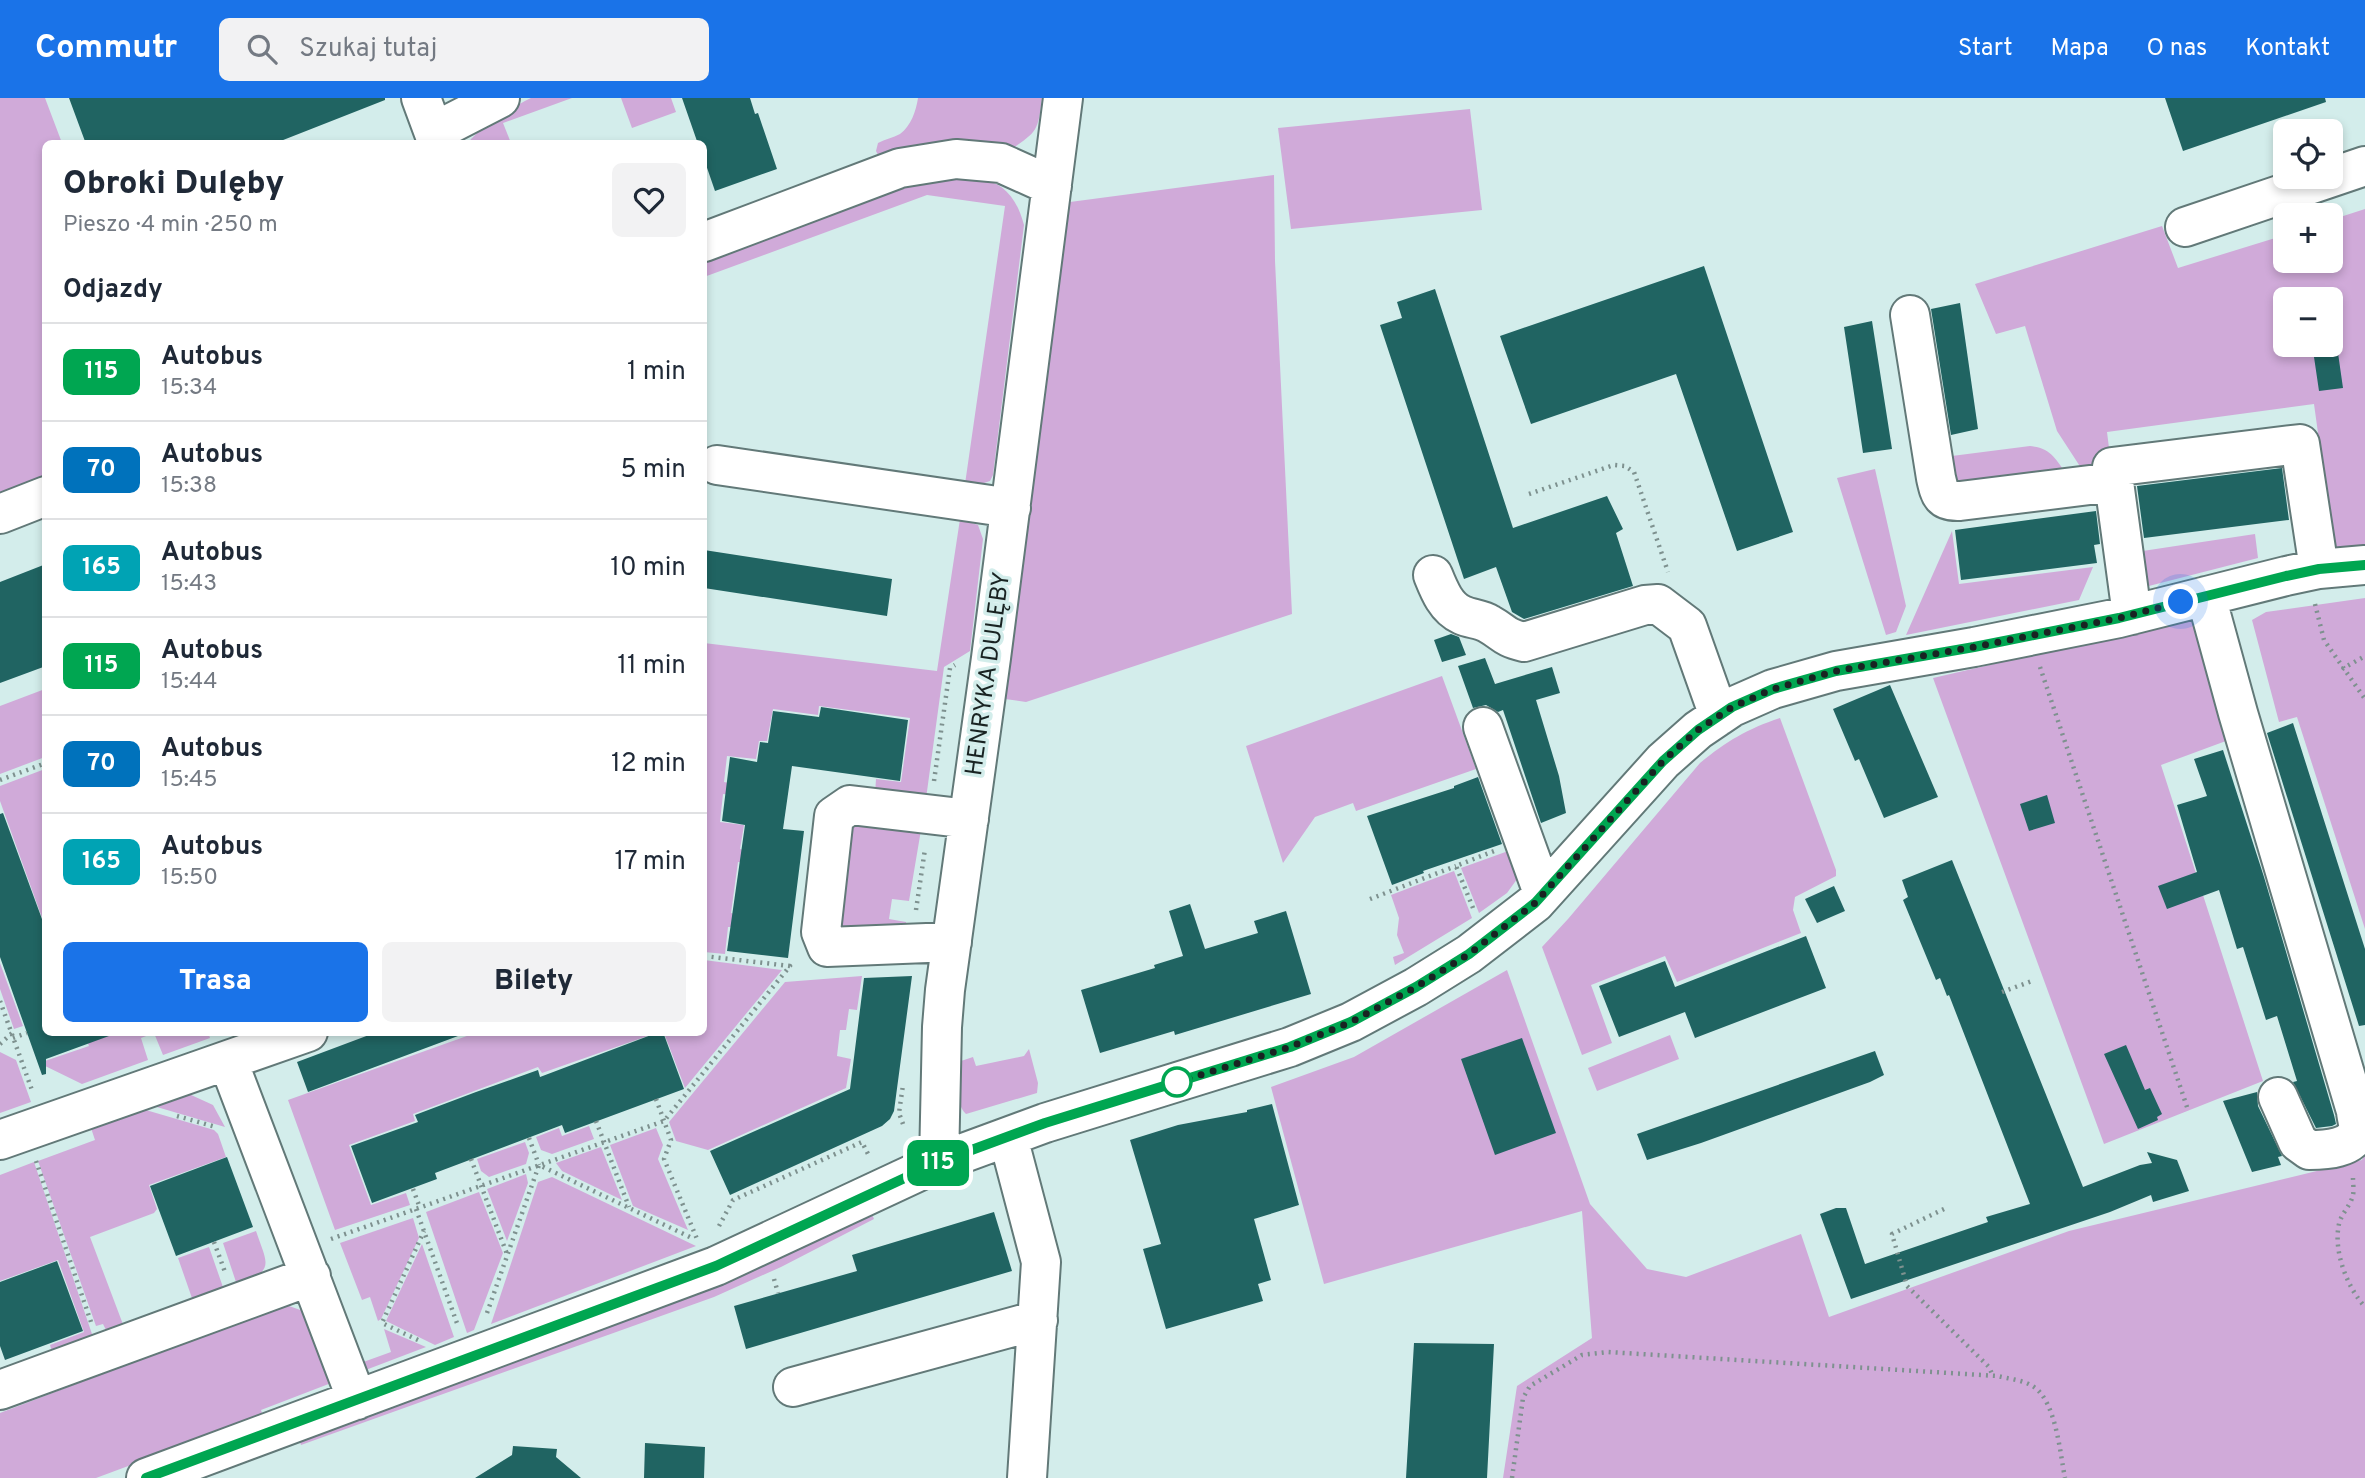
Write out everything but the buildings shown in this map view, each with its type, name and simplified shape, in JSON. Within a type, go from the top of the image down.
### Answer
[{"type":"street","points":[[431,124],[500,98]]},
{"type":"street","name":"HENRYKA DULĘBY","points":[[939,1162],[942,1027],[1063,98]]},
{"type":"street","points":[[707,241],[900,168],[956,159],[1001,163],[1052,186]]},
{"type":"street","points":[[2185,227],[2365,166]]},
{"type":"street","points":[[1910,315],[1936,478],[1942,496],[1949,502],[2114,482]]},
{"type":"street","points":[[2132,615],[2112,467],[2300,444],[2316,581]]},
{"type":"street","points":[[717,465],[1011,508]]},
{"type":"street","points":[[0,514],[42,498]]},
{"type":"street","points":[[146,1478],[716,1266],[939,1162],[1045,1123],[1290,1047],[1351,1022],[1416,987],[1469,954],[1535,903],[1663,761],[1698,730],[1732,707],[1773,689],[1836,671],[2132,615],[2206,596],[2316,581],[2365,565]]},
{"type":"street","points":[[1433,575],[1442,596],[1453,609],[1492,625],[1508,638],[1524,642],[1645,605],[1658,604],[1686,626],[1719,716]]},
{"type":"street","points":[[2206,596],[2356,1111],[2358,1128],[2352,1140],[2340,1146],[2309,1150],[2298,1142],[2278,1097]]},
{"type":"street","points":[[1483,727],[1543,893]]},
{"type":"street","points":[[952,942],[827,947],[821,932],[834,816],[850,804],[969,819]]},
{"type":"street","points":[[17,1148],[228,1061],[297,1036]]},
{"type":"street","points":[[228,1061],[356,1400]]},
{"type":"street","points":[[1008,1137],[1041,1262],[1027,1478]]},
{"type":"street","points":[[0,1390],[311,1276]]},
{"type":"street","points":[[793,1387],[1038,1320]]},
{"type":"path","points":[[1529,495],[1614,465],[1625,466],[1634,472],[1669,575]]},
{"type":"path","points":[[2316,581],[2324,640],[2365,699]]},
{"type":"path","points":[[2032,635],[2035,655],[2188,1110]]},
{"type":"path","points":[[2342,669],[2365,656]]},
{"type":"path","points":[[0,780],[42,764]]},
{"type":"path","points":[[1370,899],[1524,839]]},
{"type":"path","points":[[1456,866],[1474,911]]},
{"type":"path","points":[[338,1237],[664,1121],[790,966],[707,956]]},
{"type":"path","points":[[2002,992],[2032,981]]},
{"type":"path","points":[[0,1001],[34,1095]]},
{"type":"path","points":[[0,1044],[12,1035],[27,1033]]},
{"type":"path","points":[[656,1099],[671,1140],[664,1159],[702,1250]]},
{"type":"path","points":[[173,1115],[221,1129]]},
{"type":"path","points":[[596,1121],[630,1208]]},
{"type":"path","points":[[484,1323],[539,1165],[529,1138]]},
{"type":"path","points":[[2352,1140],[2353,1196],[2339,1223],[2337,1241],[2350,1283],[2365,1307]]},
{"type":"path","points":[[17,1148],[94,1330]]},
{"type":"path","points":[[471,1159],[508,1255]]},
{"type":"path","points":[[539,1165],[698,1240]]},
{"type":"path","points":[[413,1189],[424,1231],[459,1328]]},
{"type":"path","points":[[1944,1209],[1892,1234],[1907,1286],[1989,1367],[1993,1376]]},
{"type":"path","points":[[424,1231],[382,1324],[426,1344]]},
{"type":"path","points":[[214,1242],[228,1280]]},
{"type":"path","points":[[774,1279],[778,1293]]},
{"type":"path","points":[[1513,1478],[1523,1398],[1530,1386],[1582,1355],[1608,1352],[1993,1376],[2017,1380],[2033,1386],[2046,1398],[2065,1478]]},
{"type":"shaded area","points":[[0,98],[45,98],[61,140],[42,140],[42,485],[0,502]]},
{"type":"shaded area","points":[[531,98],[572,98],[503,123],[510,140],[470,140],[505,112]]},
{"type":"shaded area","points":[[621,98],[671,98],[676,112],[632,128]]},
{"type":"shaded area","points":[[918,98],[1042,98],[1036,128],[1013,148],[878,155],[878,143],[900,134],[910,123]]},
{"type":"shaded area","points":[[1470,109],[1482,210],[1291,229],[1278,128]]},
{"type":"shaded area","points":[[1274,175],[1275,261],[1292,614],[1026,702],[1005,699],[1070,202]]},
{"type":"shaded area","points":[[927,176],[988,181],[1009,194],[1024,225],[993,475],[990,481],[975,486],[965,484],[1005,206],[927,195],[707,276],[707,254]]},
{"type":"shaded area","points":[[2365,209],[2365,553],[2335,556],[2314,404],[2107,432],[2110,456],[2083,471],[2057,431],[2025,326],[1996,334],[1975,284],[2162,226],[2178,268],[2273,239],[2273,273],[2343,273],[2343,216]]},
{"type":"shaded area","points":[[2030,446],[2042,448],[2065,472],[1961,494],[1944,457]]},
{"type":"shaded area","points":[[1875,469],[1906,606],[1896,632],[1886,635],[1837,478]]},
{"type":"shaded area","points":[[960,519],[978,525],[983,539],[970,651],[944,667],[925,806],[875,794],[876,779],[901,782],[910,718],[819,706],[818,715],[773,709],[767,741],[759,741],[756,759],[727,756],[724,782],[734,784],[733,795],[723,794],[720,822],[744,825],[740,849],[748,851],[747,863],[738,862],[731,913],[740,915],[738,927],[728,927],[725,954],[707,952],[707,643],[937,671]]},
{"type":"shaded area","points":[[1952,531],[1959,584],[2093,567],[2079,600],[1906,635]]},
{"type":"shaded area","points":[[2255,534],[2258,558],[2141,588],[2136,552]]},
{"type":"shaded area","points":[[2365,598],[2365,929],[2297,717],[2279,722],[2252,620],[2266,612]]},
{"type":"shaded area","points":[[2198,617],[2234,738],[2161,765],[2263,1081],[2104,1144],[1933,678]]},
{"type":"shaded area","points":[[1442,676],[1476,769],[1356,811],[1353,803],[1315,817],[1283,863],[1246,746]]},
{"type":"shaded area","points":[[42,690],[42,758],[0,774],[0,706]]},
{"type":"shaded area","points":[[1780,718],[1836,876],[1795,897],[1793,910],[1801,933],[1677,982],[1665,956],[1591,985],[1612,1043],[1582,1055],[1542,947],[1700,763],[1738,736]]},
{"type":"shaded area","points":[[42,770],[42,918],[0,801],[0,786]]},
{"type":"shaded area","points":[[844,821],[922,824],[909,901],[892,899],[889,919],[906,922],[907,932],[842,940],[828,916]]},
{"type":"shaded area","points":[[1511,850],[1520,875],[1507,893],[1479,913],[1461,868]]},
{"type":"shaded area","points":[[1454,871],[1472,918],[1395,965],[1393,957],[1404,953],[1397,935],[1399,918],[1391,895]]},
{"type":"shaded area","points":[[707,960],[782,970],[685,1088],[665,1036],[707,1036]]},
{"type":"shaded area","points":[[0,963],[23,1026],[14,1029],[0,989]]},
{"type":"shaded area","points":[[1507,970],[1590,1204],[1647,1269],[1686,1277],[1801,1234],[1829,1317],[2069,1231],[2362,1160],[2365,1153],[2365,1478],[1503,1478],[1517,1386],[1592,1338],[1582,1211],[1324,1284],[1271,1087],[1354,1057]]},
{"type":"shaded area","points":[[862,976],[857,1010],[849,1009],[846,1030],[840,1030],[837,1056],[851,1059],[846,1088],[708,1150],[676,1141],[669,1122],[785,982]]},
{"type":"shaded area","points":[[1670,1035],[1679,1059],[1597,1091],[1588,1068]]},
{"type":"shaded area","points":[[85,1036],[146,1036],[141,1038],[148,1060],[82,1084],[39,1063],[89,1046]]},
{"type":"shaded area","points":[[155,1036],[209,1036],[210,1038],[163,1055]]},
{"type":"shaded area","points":[[467,1036],[647,1036],[542,1073],[538,1067],[413,1114],[415,1121],[349,1145],[371,1205],[406,1193],[410,1205],[335,1230],[288,1100]]},
{"type":"shaded area","points":[[1029,1049],[1038,1083],[1037,1093],[966,1114],[958,1096],[961,1061],[973,1057],[976,1066],[1024,1056]]},
{"type":"shaded area","points":[[0,1052],[16,1060],[31,1102],[0,1113]]},
{"type":"shaded area","points":[[189,1094],[213,1105],[225,1127],[150,1105]]},
{"type":"shaded area","points":[[139,1108],[214,1130],[226,1157],[149,1185],[157,1209],[154,1213],[90,1237],[124,1327],[108,1334],[103,1324],[96,1326],[38,1161],[95,1140],[88,1119]]},
{"type":"shaded area","points":[[589,1126],[594,1139],[552,1154],[541,1150],[536,1137],[559,1128],[562,1136]]},
{"type":"shaded area","points":[[656,1128],[663,1145],[658,1159],[688,1230],[633,1206],[610,1145]]},
{"type":"shaded area","points":[[525,1142],[529,1153],[526,1164],[489,1177],[481,1171],[477,1159]]},
{"type":"shaded area","points":[[601,1147],[622,1200],[562,1171],[556,1163]]},
{"type":"shaded area","points":[[34,1162],[94,1340],[53,1355],[50,1345],[84,1332],[58,1260],[0,1281],[0,1175]]},
{"type":"shaded area","points":[[526,1174],[528,1183],[507,1241],[487,1189]]},
{"type":"shaded area","points":[[552,1177],[696,1246],[491,1324],[538,1182]]},
{"type":"shaded area","points":[[479,1192],[503,1253],[474,1330],[467,1333],[426,1212]]},
{"type":"shaded area","points":[[871,1212],[874,1219],[781,1267],[714,1297],[301,1445],[299,1439]]},
{"type":"shaded area","points":[[413,1218],[419,1238],[378,1321],[370,1297],[362,1300],[340,1243]]},
{"type":"shaded area","points":[[256,1231],[265,1266],[258,1275],[237,1285],[223,1243]]},
{"type":"shaded area","points":[[422,1244],[454,1337],[435,1345],[386,1321]]},
{"type":"shaded area","points":[[209,1247],[224,1290],[193,1301],[178,1258]]},
{"type":"shaded area","points":[[289,1306],[306,1312],[339,1380],[261,1410],[263,1416],[96,1478],[0,1478],[0,1413],[270,1310]]},
{"type":"shaded area","points":[[384,1329],[426,1347],[363,1371],[355,1365],[391,1352]]},
{"type":"bus line","name":"115","points":[[146,1478],[716,1266],[939,1162],[1045,1123],[1290,1047],[1351,1022],[1416,987],[1469,954],[1535,903],[1663,761],[1698,730],[1732,707],[1773,689],[1836,671],[2119,618],[2319,569],[2365,565]]},
{"type":"route","points":[[1177,1082],[1171,1084],[1290,1047],[1351,1022],[1416,987],[1469,954],[1535,903],[1663,761],[1698,730],[1732,707],[1773,689],[1836,671],[2119,618],[2181,602]]}]
